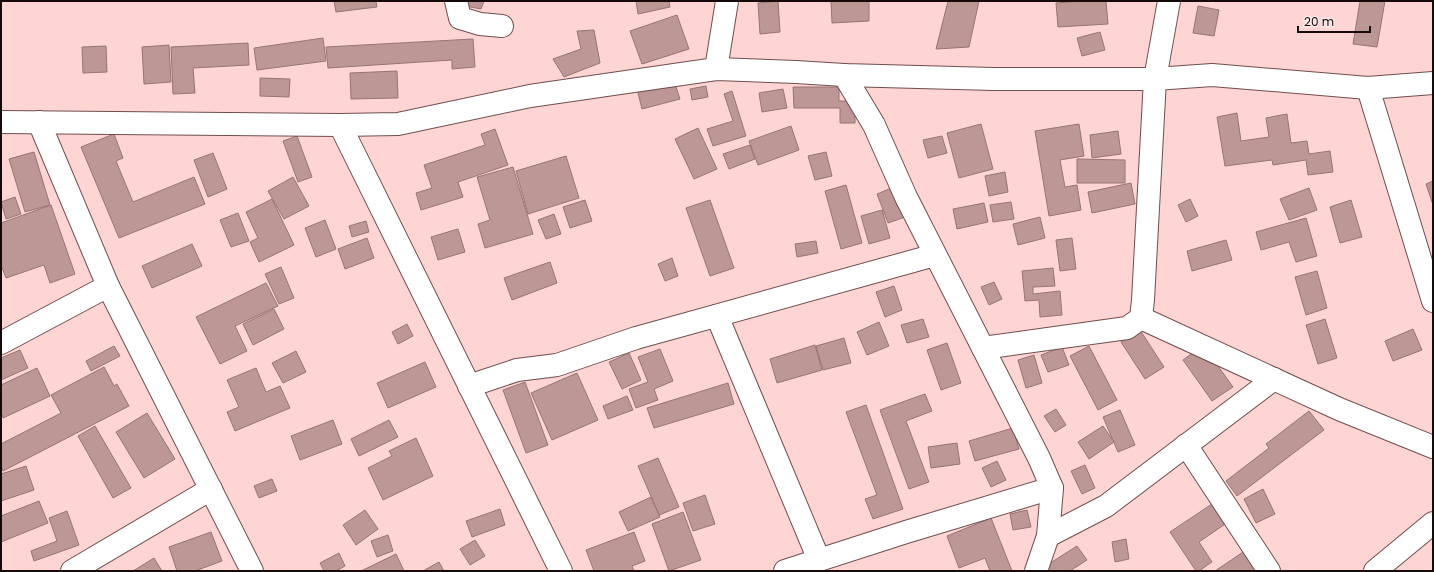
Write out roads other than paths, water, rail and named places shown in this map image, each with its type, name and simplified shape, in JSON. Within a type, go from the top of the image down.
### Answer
[{"type":"street","points":[[456,1],[460,18],[480,24],[502,26]]},
{"type":"street","points":[[716,69],[727,1]]},
{"type":"street","points":[[983,348],[1127,328],[1141,318],[1155,79],[1169,1]]},
{"type":"street","points":[[1,122],[340,125],[398,124],[530,96],[716,69],[796,72],[844,76],[1001,79],[1155,79],[1212,75],[1368,88],[1433,83]]},
{"type":"street","points":[[844,76],[874,125],[906,197],[1039,458],[1052,488],[1048,536],[1036,571]]},
{"type":"street","points":[[1368,88],[1433,301]]},
{"type":"street","points":[[39,122],[108,286],[252,571]]},
{"type":"street","points":[[340,125],[561,571]]},
{"type":"street","points":[[469,386],[517,370],[557,365],[636,338],[935,254]]},
{"type":"street","points":[[1,343],[108,286]]},
{"type":"street","points":[[717,316],[820,560]]},
{"type":"street","points":[[1141,318],[1339,409],[1433,447]]},
{"type":"street","points":[[1048,536],[1106,506],[1274,379]]},
{"type":"street","points":[[1186,445],[1269,571]]},
{"type":"street","points":[[785,571],[906,532],[1052,488]]},
{"type":"street","points":[[72,571],[211,489]]},
{"type":"street","points":[[1376,571],[1433,523]]}]
